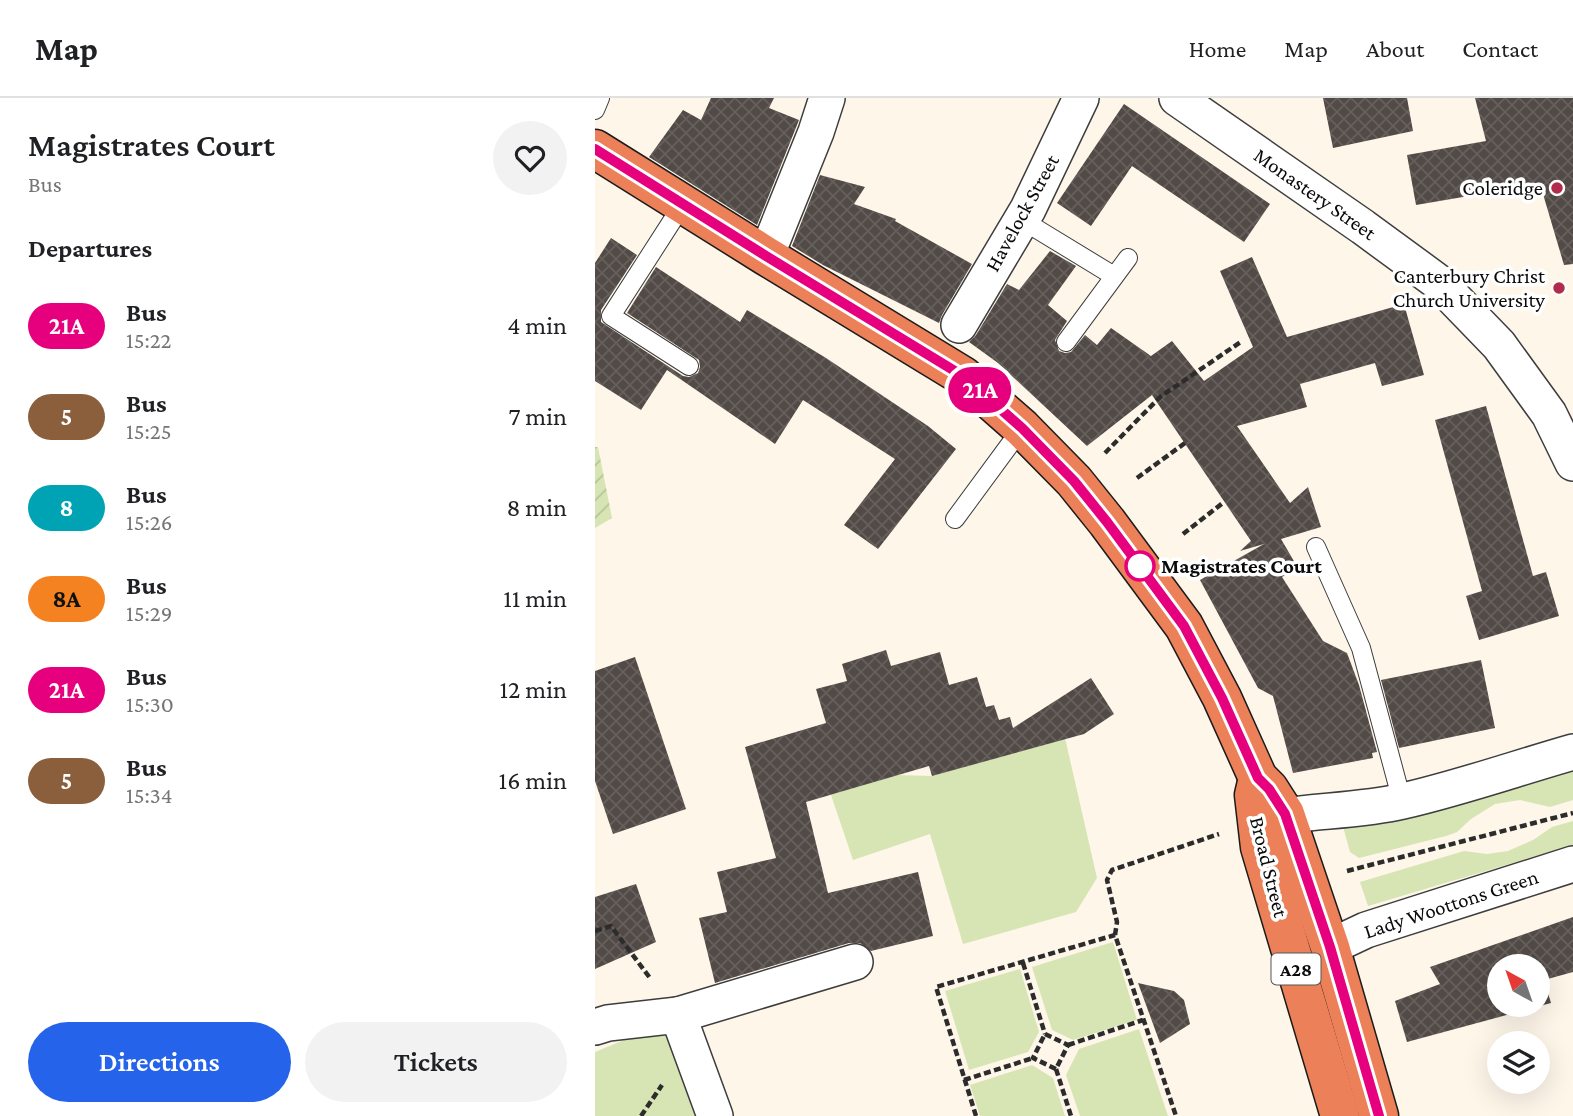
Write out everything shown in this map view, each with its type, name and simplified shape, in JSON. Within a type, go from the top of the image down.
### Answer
[{"type":"highway","name":"Broad Street","points":[[595,149],[963,376],[1022,428],[1074,481],[1184,626],[1222,698],[1258,778],[1269,789],[1270,818],[1260,846],[1340,1116]]},
{"type":"highway","name":"Broad Street","points":[[1270,818],[1330,947],[1380,1116]]},
{"type":"street","points":[[766,256],[827,98]]},
{"type":"street","name":"Havelock Street","points":[[960,325],[1022,220],[1081,98]]},
{"type":"street","name":"Monastery Street","points":[[1177,98],[1438,282],[1499,345],[1549,414],[1573,463]]},
{"type":"street","points":[[1270,818],[1326,813],[1402,801],[1573,752]]},
{"type":"street","name":"Lady Woottons Green","points":[[1330,947],[1366,930],[1573,864]]},
{"type":"street","points":[[595,1027],[678,1015],[855,962]]},
{"type":"street","points":[[678,1015],[715,1116]]},
{"type":"lane","points":[[595,110],[600,98]]},
{"type":"lane","points":[[683,204],[611,316],[689,366]]},
{"type":"lane","points":[[1022,220],[1114,276]]},
{"type":"lane","points":[[1066,342],[1128,258]]},
{"type":"lane","points":[[955,519],[1022,428]]},
{"type":"lane","points":[[1316,547],[1361,648],[1402,801]]},
{"type":"path","points":[[1074,481],[1092,467],[1160,397],[1242,341]]},
{"type":"path","points":[[1137,478],[1185,443]]},
{"type":"path","points":[[1183,534],[1224,502]]},
{"type":"path","points":[[1343,872],[1573,813]]},
{"type":"path","points":[[1176,1116],[1115,935],[1117,922],[1107,880],[1112,870],[1270,818]]},
{"type":"path","points":[[595,931],[611,926],[678,1015]]},
{"type":"path","points":[[976,1116],[936,987],[1115,935]]},
{"type":"path","points":[[1023,963],[1045,1034],[1033,1058]]},
{"type":"path","points":[[1045,1034],[1068,1045],[1143,1020]]},
{"type":"path","points":[[1068,1045],[1056,1069],[1071,1116]]},
{"type":"path","points":[[964,1080],[1033,1058],[1056,1069]]},
{"type":"green space","points":[[595,447],[598,447],[612,518],[595,528]]},
{"type":"green space","points":[[1065,738],[1097,878],[1076,912],[963,944],[930,834],[853,860],[831,795],[897,775],[932,776]]},
{"type":"green space","points":[[1573,770],[1573,800],[1550,807],[1520,800],[1495,804],[1471,819],[1457,832],[1446,836],[1359,858],[1350,852],[1342,823]]},
{"type":"green space","points":[[1573,821],[1573,845],[1368,906],[1360,882],[1464,851],[1487,854],[1508,851],[1533,840],[1552,827]]},
{"type":"green space","points":[[1113,942],[1137,1020],[1073,1040],[1052,1030],[1032,967]]},
{"type":"green space","points":[[1020,969],[1039,1032],[1028,1052],[969,1070],[945,991]]},
{"type":"green space","points":[[651,1029],[689,1043],[715,1116],[595,1116],[595,1052]]},
{"type":"green space","points":[[1139,1029],[1168,1116],[1080,1116],[1066,1075],[1079,1049]]},
{"type":"green space","points":[[1032,1065],[1053,1078],[1065,1116],[980,1116],[970,1085]]},
{"type":"building","points":[[711,98],[774,98],[769,108],[799,120],[757,225],[649,157],[683,110],[701,120]]},
{"type":"building","points":[[1323,98],[1407,98],[1413,131],[1333,148]]},
{"type":"building","name":"Canterbury Christ Church University","points":[[1475,98],[1573,98],[1573,264],[1564,265],[1540,184],[1416,205],[1407,155],[1486,141]]},
{"type":"building","points":[[1124,104],[1270,204],[1244,242],[1132,166],[1091,226],[1057,203]]},
{"type":"building","points":[[820,175],[865,187],[854,204],[896,219],[895,221],[972,264],[939,323],[823,265],[792,246]]},
{"type":"building","points":[[611,238],[637,255],[601,310],[601,322],[683,376],[689,377],[698,373],[699,360],[627,313],[656,267],[740,322],[747,310],[826,358],[928,426],[956,449],[878,549],[844,525],[895,459],[803,400],[775,444],[667,370],[641,410],[595,381],[595,263]]},
{"type":"building","points":[[1050,251],[1076,266],[1048,305],[1067,321],[1055,340],[1059,351],[1071,352],[1085,335],[1097,345],[1111,328],[1151,356],[1172,341],[1204,381],[1253,347],[1220,271],[1252,257],[1287,337],[1404,304],[1424,375],[1382,386],[1375,363],[1300,384],[1307,407],[1237,426],[1290,503],[1308,487],[1321,527],[1281,539],[1298,568],[1282,577],[1323,641],[1347,653],[1359,685],[1377,752],[1372,753],[1373,758],[1293,773],[1273,696],[1258,688],[1200,580],[1264,544],[1240,551],[1251,541],[1152,395],[1087,446],[998,363],[969,342],[1007,284],[1019,290]]},
{"type":"building","points":[[1486,406],[1533,576],[1546,572],[1559,616],[1479,640],[1466,596],[1482,591],[1435,420]]},
{"type":"building","points":[[886,650],[891,666],[940,652],[949,685],[977,677],[986,707],[994,705],[999,720],[1010,717],[1013,728],[1091,678],[1114,714],[1084,734],[932,776],[929,766],[806,802],[828,893],[918,872],[933,936],[871,951],[860,943],[849,943],[715,983],[699,918],[727,912],[717,872],[776,858],[745,747],[826,723],[816,689],[847,681],[842,664]]},
{"type":"building","points":[[635,657],[686,809],[613,834],[595,781],[595,671]]},
{"type":"building","points":[[1481,660],[1495,728],[1399,748],[1381,680]]},
{"type":"building","points":[[636,884],[656,942],[595,969],[595,897]]},
{"type":"building","points":[[1573,917],[1573,972],[1551,978],[1551,954],[1487,954],[1487,1017],[1499,1017],[1407,1042],[1395,1001],[1440,984],[1430,967]]},
{"type":"building","points":[[1138,983],[1174,991],[1184,1000],[1190,1024],[1160,1043]]},
{"type":"bus line","name":"21A","points":[[595,149],[963,376],[1022,428],[1074,481],[1184,626],[1222,698],[1258,778],[1269,789],[1285,814],[1330,947],[1379,1116]]},
{"type":"place","name":"Coleridge","points":[[1557,188]]},
{"type":"place","name":"Canterbury Christ Church University","points":[[1559,288]]},
{"type":"place","name":"Magistrates Court","points":[[1140,566]]}]
